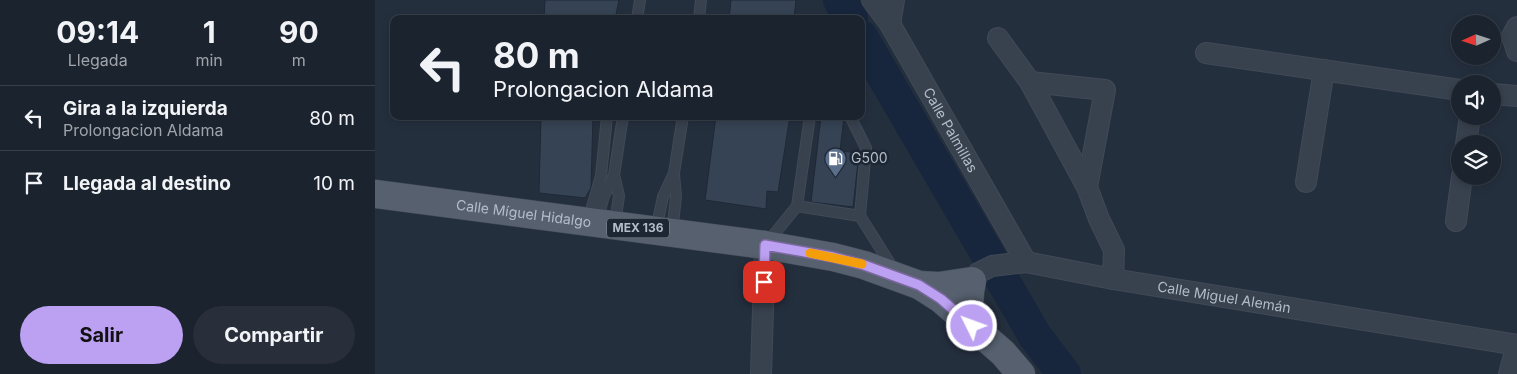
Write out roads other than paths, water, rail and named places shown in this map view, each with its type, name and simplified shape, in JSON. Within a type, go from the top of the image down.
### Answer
[{"type":"main road","name":"Calle Míguel Hidalgo","points":[[375,194],[765,245],[833,257],[864,265],[920,287],[972,326],[1003,353],[1021,374]]},
{"type":"main road","points":[[920,287],[939,286],[975,277]]},
{"type":"main road","points":[[972,326],[969,308],[970,289],[975,277]]},
{"type":"street","name":"Calle Palmillas","points":[[872,0],[890,24],[1016,262]]},
{"type":"street","points":[[890,24],[894,0]]},
{"type":"street","points":[[1517,28],[1513,36],[1517,51]]},
{"type":"street","points":[[998,38],[1030,82],[1087,187],[1099,219],[1114,250],[1113,280]]},
{"type":"street","points":[[1206,53],[1451,89]]},
{"type":"street","points":[[1306,182],[1324,70]]},
{"type":"street","points":[[1030,82],[1105,90],[1087,187]]},
{"type":"street","points":[[1501,95],[1517,96]]},
{"type":"street","points":[[1456,221],[1461,185]]},
{"type":"street","points":[[761,374],[765,245]]},
{"type":"street","name":"Calle Miguel Alemán","points":[[975,277],[992,266],[1016,262],[1113,280],[1517,345]]},
{"type":"street","points":[[1509,374],[1517,345]]},
{"type":"lane","points":[[638,15],[640,0]]},
{"type":"lane","points":[[699,15],[701,0]]},
{"type":"lane","points":[[600,223],[601,176],[607,120]]},
{"type":"lane","points":[[600,223],[604,196],[614,175],[622,120]]},
{"type":"lane","points":[[664,232],[676,197],[674,173],[682,120]]},
{"type":"lane","points":[[765,245],[797,206],[809,120]]},
{"type":"lane","points":[[852,120],[866,148],[860,216]]},
{"type":"lane","points":[[664,232],[663,197],[674,173]]},
{"type":"lane","points":[[600,223],[619,196],[614,175]]},
{"type":"lane","points":[[797,206],[860,216],[920,287]]},
{"type":"waterway","points":[[840,0],[849,15]]},
{"type":"waterway","points":[[865,44],[1035,336],[1064,374]]},
{"type":"place","name":"G500","points":[[835,177]]}]
